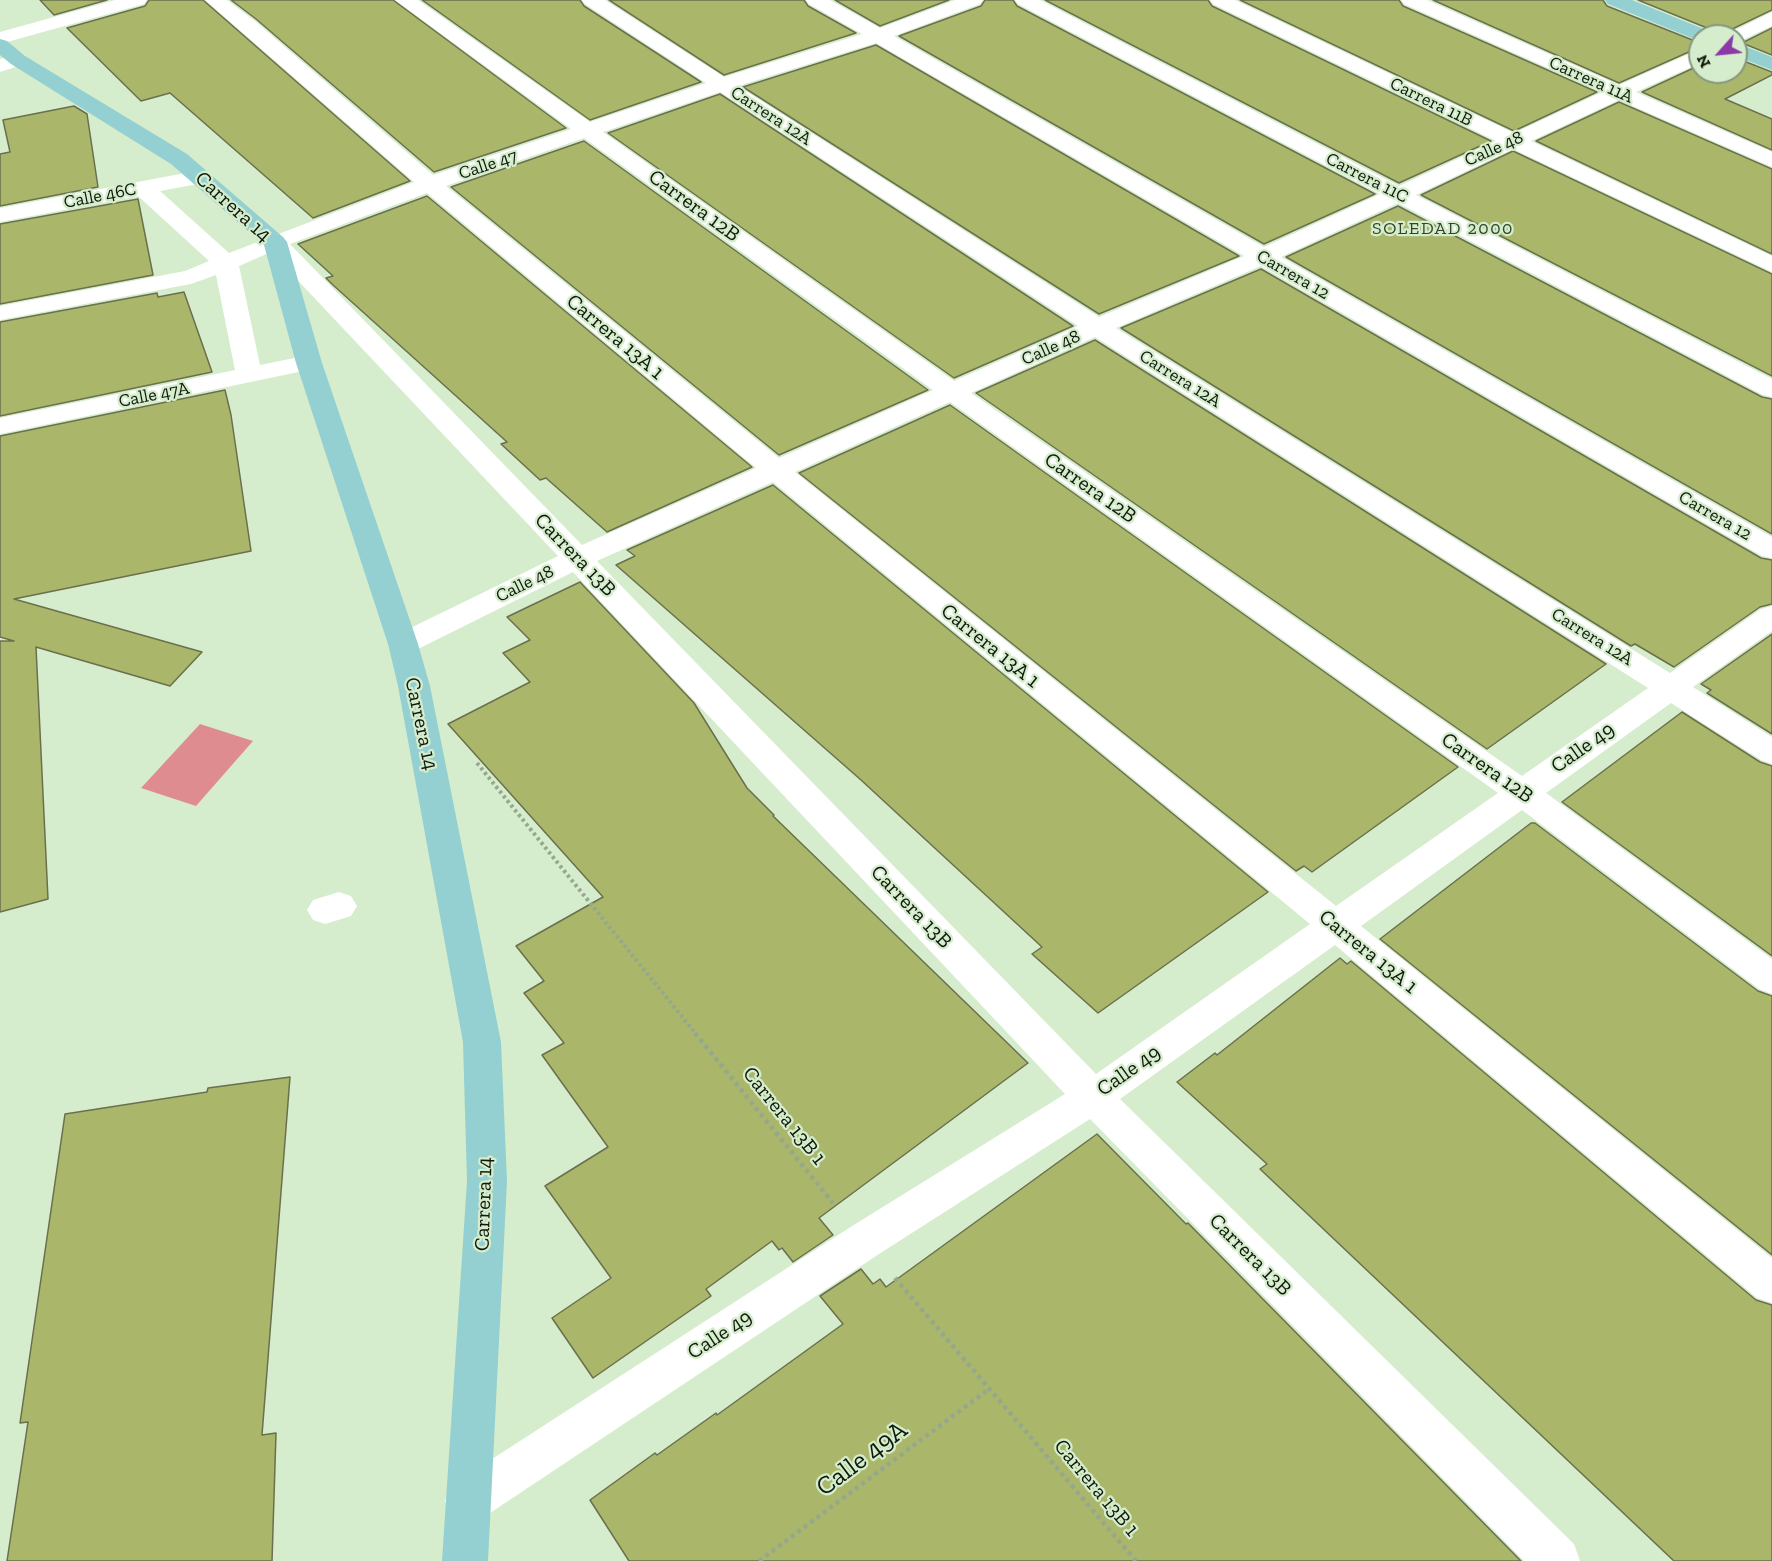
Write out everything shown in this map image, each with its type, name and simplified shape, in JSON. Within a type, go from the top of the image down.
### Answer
[{"type":"main road","points":[[1615,0],[1688,30]]},
{"type":"main road","name":"Carrera 14","points":[[4,52],[179,159],[275,242],[309,363],[403,644],[414,686],[441,822],[482,1042],[487,1181],[465,1561]]},
{"type":"main road","points":[[1748,54],[1772,64]]},
{"type":"street","points":[[4,52],[136,0]]},
{"type":"street","name":"Carrera 13A 1","points":[[215,0],[248,25],[430,184],[777,471],[1772,1284]]},
{"type":"street","name":"Carrera 12B","points":[[405,0],[953,392],[1521,792],[1772,980]]},
{"type":"street","name":"Carrera 12A","points":[[592,0],[1097,327],[1772,752]]},
{"type":"street","name":"Carrera 12","points":[[816,0],[1772,549]]},
{"type":"street","name":"Calle 47","points":[[0,313],[191,277],[275,242],[430,184],[722,84],[877,36],[973,0]]},
{"type":"street","name":"Carrera 11C","points":[[1025,0],[1772,389]]},
{"type":"street","name":"Carrera 11B","points":[[1220,0],[1772,265]]},
{"type":"street","name":"Carrera 11A","points":[[1411,0],[1772,159]]},
{"type":"street","points":[[1748,31],[1772,18]]},
{"type":"street","name":"Calle 48","points":[[403,644],[578,558],[1097,327],[1262,258],[1397,193],[1621,93],[1688,60]]},
{"type":"street","name":"Calle 46C","points":[[0,215],[201,177]]},
{"type":"street","points":[[143,188],[226,263],[249,375]]},
{"type":"street","name":"Carrera 13B","points":[[275,242],[1093,1097],[1557,1561]]},
{"type":"street","name":"Calle 47A","points":[[0,426],[309,363]]},
{"type":"street","name":"Calle 49","points":[[468,1501],[864,1241],[1093,1097],[1670,686],[1772,616]]},
{"type":"path","name":"Carrera 13B 1","points":[[474,760],[864,1241],[1136,1561]]},
{"type":"path","name":"Calle 49A","points":[[759,1561],[989,1389]]},
{"type":"shaded area","points":[[200,724],[253,741],[196,806],[141,788]]},
{"type":"building","points":[[40,0],[107,0],[54,15]]},
{"type":"building","points":[[149,0],[203,0],[410,181],[313,218],[170,93],[141,101],[67,28],[145,6]]},
{"type":"building","points":[[231,0],[393,0],[566,128],[434,172]]},
{"type":"building","points":[[422,0],[580,0],[584,6],[701,82],[590,120]]},
{"type":"building","points":[[609,0],[804,0],[808,6],[856,33],[724,75]]},
{"type":"building","points":[[835,0],[949,0],[880,26]]},
{"type":"building","points":[[985,0],[1013,0],[1017,6],[1375,194],[1264,244],[899,36],[981,6]]},
{"type":"building","points":[[1045,0],[1208,0],[1212,6],[1491,141],[1399,183]]},
{"type":"building","points":[[1240,0],[1399,0],[1403,6],[1597,92],[1514,131]]},
{"type":"building","points":[[1433,0],[1603,0],[1607,6],[1688,38],[1688,52],[1619,83]]},
{"type":"building","points":[[1638,0],[1772,0],[1772,10],[1743,24],[1697,24]]},
{"type":"building","points":[[1772,28],[1772,55],[1748,45],[1748,40]]},
{"type":"building","points":[[876,45],[1239,256],[1099,314],[743,87]]},
{"type":"building","points":[[1748,63],[1772,72],[1772,75],[1725,99],[1772,119],[1772,150],[1642,92],[1688,71],[1688,84],[1748,84]]},
{"type":"building","points":[[720,94],[1073,326],[954,378],[608,133]]},
{"type":"building","points":[[1619,102],[1772,169],[1772,254],[1536,141]]},
{"type":"building","points":[[74,106],[87,114],[98,187],[0,206],[0,154],[10,152],[3,120]]},
{"type":"building","points":[[584,141],[928,390],[779,455],[451,187]]},
{"type":"building","points":[[1513,151],[1772,274],[1772,376],[1421,195]]},
{"type":"building","points":[[427,196],[752,467],[607,532],[546,478],[540,480],[501,444],[507,442],[333,285],[326,278],[333,276],[298,244]]},
{"type":"building","points":[[138,199],[153,275],[0,304],[0,224]]},
{"type":"building","points":[[1398,206],[1762,397],[1772,399],[1772,534],[1286,257]]},
{"type":"building","points":[[1261,269],[1761,558],[1772,560],[1772,604],[1760,607],[1674,667],[1635,644],[1631,646],[1121,328]]},
{"type":"building","points":[[184,292],[212,372],[0,416],[0,322],[157,293],[158,297]]},
{"type":"building","points":[[1095,340],[1606,664],[1487,749],[976,393]]},
{"type":"building","points":[[225,390],[231,415],[251,551],[14,599],[202,652],[170,686],[36,647],[48,899],[0,912],[0,641],[14,641],[0,637],[0,436]]},
{"type":"building","points":[[950,405],[1458,767],[1312,872],[1304,866],[1296,871],[799,473]]},
{"type":"building","points":[[773,485],[1268,892],[1098,1013],[1032,954],[1042,947],[861,780],[616,565],[635,556],[627,550]]},
{"type":"building","points":[[580,582],[694,703],[747,788],[773,816],[1028,1063],[819,1218],[833,1235],[793,1262],[782,1248],[779,1250],[772,1241],[706,1289],[711,1296],[593,1378],[552,1318],[611,1278],[545,1186],[608,1147],[542,1055],[564,1043],[524,993],[544,981],[516,946],[603,897],[448,724],[530,682],[503,653],[530,640],[507,617]]},
{"type":"building","points":[[1772,634],[1772,734],[1707,693],[1711,690],[1701,684]]},
{"type":"building","points":[[1682,712],[1760,762],[1772,766],[1772,956],[1562,802]]},
{"type":"building","points":[[1531,823],[1535,823],[1758,991],[1772,996],[1772,1255],[1380,939]]},
{"type":"building","points":[[1340,958],[1347,964],[1351,961],[1756,1300],[1772,1305],[1772,1561],[1674,1561],[1260,1169],[1267,1164],[1177,1082],[1215,1053],[1217,1055]]},
{"type":"building","points":[[290,1077],[262,1435],[276,1433],[272,1561],[7,1561],[28,1422],[20,1423],[65,1114],[207,1092],[208,1088]]},
{"type":"building","points":[[1097,1134],[1186,1224],[1188,1223],[1521,1561],[629,1561],[590,1500],[655,1453],[657,1455],[716,1413],[717,1415],[843,1324],[820,1296],[861,1269],[873,1284],[880,1279],[886,1287]]},
{"type":"district","name":"SOLEDAD 2000","points":[[1443,229]]}]
